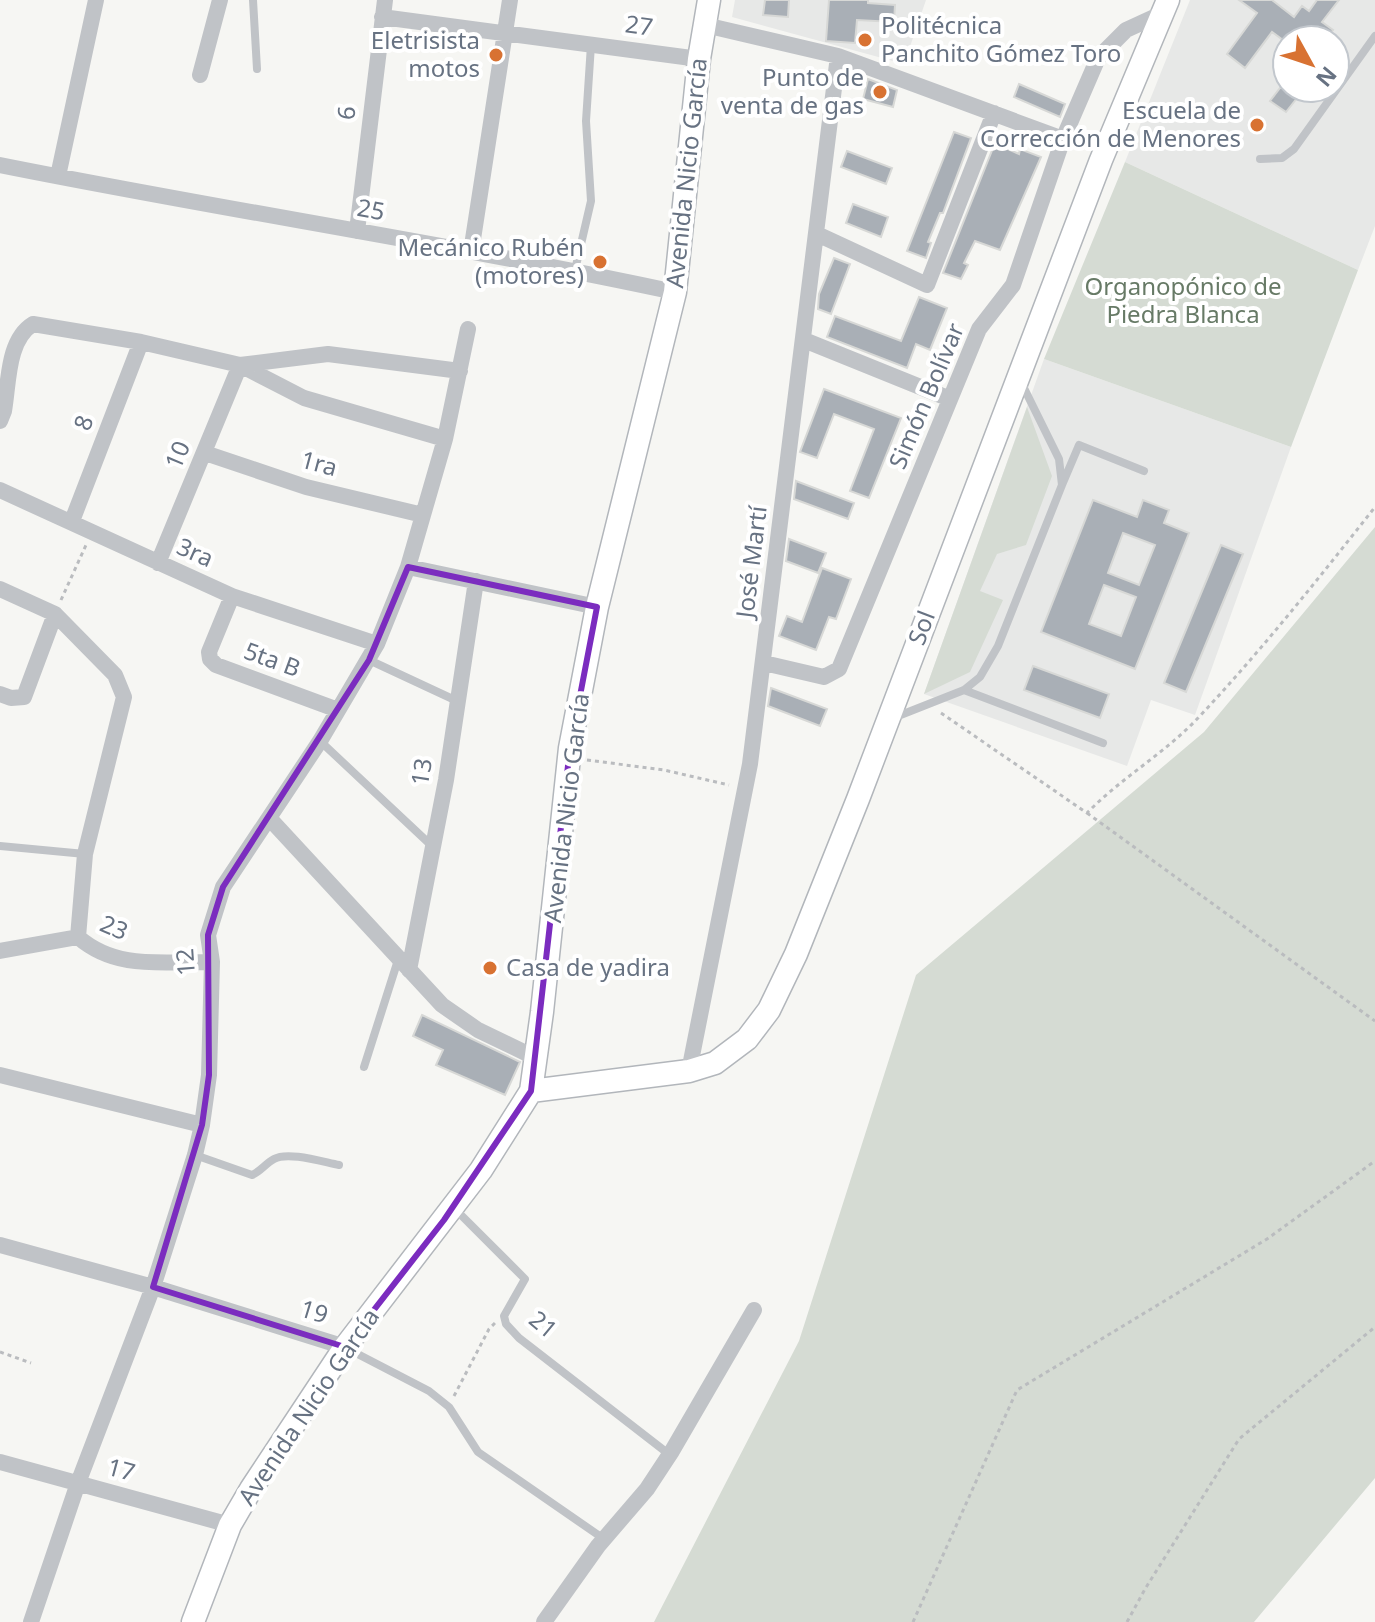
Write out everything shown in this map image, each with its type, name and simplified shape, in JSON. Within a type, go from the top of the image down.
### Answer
[{"type":"street","points":[[0,165],[58,176],[96,0]]},
{"type":"street","points":[[200,75],[220,0]]},
{"type":"street","points":[[471,252],[510,0]]},
{"type":"street","name":"Avenida Nicio García","points":[[193,1622],[230,1525],[345,1347],[481,1170],[531,1091],[569,757],[597,607],[675,292],[699,59],[709,0]]},
{"type":"street","name":"Simón Bolívar","points":[[764,663],[824,677],[839,669],[979,329],[1013,285],[1063,139],[1098,58],[1126,30],[1165,6]]},
{"type":"street","name":"Sol","points":[[531,1091],[689,1071],[715,1063],[747,1039],[769,1010],[796,954],[1101,160],[1165,6]]},
{"type":"street","name":"27","points":[[384,8],[504,31],[699,59]]},
{"type":"street","name":"6","points":[[357,231],[384,8]]},
{"type":"street","points":[[705,25],[838,56],[1063,139]]},
{"type":"street","name":"José Martí","points":[[689,1071],[745,788],[764,663],[838,56]]},
{"type":"street","points":[[817,234],[927,285],[994,113]]},
{"type":"street","name":"25","points":[[58,176],[575,270],[675,292]]},
{"type":"street","points":[[0,421],[17,339],[24,329],[33,324],[141,342],[240,365],[304,398],[445,439]]},
{"type":"street","name":"12","points":[[31,1622],[78,1483],[153,1287],[195,1155],[209,1075],[212,962],[208,935],[223,887],[320,741],[377,644],[408,567],[445,439],[468,329]]},
{"type":"street","points":[[804,340],[950,399]]},
{"type":"street","name":"8","points":[[72,521],[141,342]]},
{"type":"street","points":[[240,365],[328,354],[460,371]]},
{"type":"street","name":"10","points":[[158,563],[240,365]]},
{"type":"street","name":"1ra","points":[[205,453],[306,487],[423,515]]},
{"type":"street","name":"3ra","points":[[0,490],[232,596],[377,644]]},
{"type":"street","points":[[408,567],[597,607]]},
{"type":"street","name":"13","points":[[404,965],[434,847],[476,581]]},
{"type":"street","points":[[0,589],[55,614],[115,675],[124,697],[85,854],[78,937]]},
{"type":"street","name":"5ta B","points":[[232,596],[209,652],[210,659],[216,665],[338,710]]},
{"type":"street","points":[[0,694],[11,698],[24,697],[55,614]]},
{"type":"street","points":[[270,819],[442,1005],[466,1022],[536,1058]]},
{"type":"street","name":"23","points":[[0,951],[78,937],[93,950],[108,957],[137,962],[212,962]]},
{"type":"street","points":[[0,1075],[202,1125]]},
{"type":"street","name":"19","points":[[0,1245],[153,1287],[345,1347]]},
{"type":"street","points":[[544,1622],[670,1455],[754,1310]]},
{"type":"street","name":"17","points":[[0,1462],[230,1525]]},
{"type":"lane","points":[[253,0],[257,69]]},
{"type":"lane","points":[[1260,159],[1282,158],[1294,149],[1375,36]]},
{"type":"lane","points":[[575,270],[591,201],[586,121],[591,44]]},
{"type":"lane","points":[[1018,378],[1059,459],[1062,485]]},
{"type":"lane","points":[[887,721],[964,690],[980,677],[998,646],[1079,445],[1144,471]]},
{"type":"lane","points":[[369,660],[458,702]]},
{"type":"lane","points":[[964,690],[1103,743]]},
{"type":"lane","points":[[320,741],[434,847]]},
{"type":"lane","points":[[0,846],[85,854]]},
{"type":"lane","points":[[364,1067],[404,965]]},
{"type":"lane","points":[[195,1155],[252,1175],[273,1159],[285,1156],[339,1165]]},
{"type":"lane","name":"21","points":[[453,1208],[525,1279],[504,1316],[506,1324],[519,1338],[670,1455]]},
{"type":"lane","name":"19","points":[[345,1347],[429,1391],[449,1407],[478,1452],[604,1539]]},
{"type":"path","points":[[1087,813],[1106,793],[1196,720],[1317,580],[1375,507]]},
{"type":"path","points":[[55,614],[92,531]]},
{"type":"path","points":[[929,704],[1087,813],[1375,1021]]},
{"type":"path","points":[[569,757],[664,770],[745,788]]},
{"type":"path","points":[[913,1622],[1017,1390],[1267,1239],[1375,1161]]},
{"type":"path","points":[[449,1407],[489,1329],[504,1316]]},
{"type":"path","points":[[1127,1622],[1239,1439],[1375,1327]]},
{"type":"path","points":[[0,1352],[31,1363]]},
{"type":"highlighted area","points":[[408,567],[597,607],[570,748],[531,1091],[444,1220],[345,1347],[153,1287],[202,1125],[209,1075],[208,935],[223,887],[369,660]]},
{"type":"shaded area","name":"Politécnica Panchito Gómez Toro","points":[[735,0],[926,0],[904,64],[732,17]]},
{"type":"shaded area","name":"Escuela de Corrección de Menores","points":[[1190,0],[1375,0],[1375,226],[1358,270],[1125,162]]},
{"type":"shaded area","points":[[1044,359],[1291,447],[1195,715],[1151,700],[1127,766],[924,694]]},
{"type":"green space","name":"Organopónico de Piedra Blanca","points":[[1125,162],[1358,270],[1291,447],[1044,359]]},
{"type":"green space","points":[[1027,407],[1052,476],[1026,545],[997,554],[980,591],[1003,600],[970,672],[924,694]]},
{"type":"green space","points":[[1375,527],[1375,1478],[1254,1622],[654,1622],[799,1341],[916,975],[1204,732]]},
{"type":"building","points":[[765,0],[789,0],[788,17],[763,15]]},
{"type":"building","points":[[829,0],[868,0],[868,3],[895,5],[894,22],[857,20],[855,43],[826,41]]},
{"type":"building","points":[[1239,0],[1272,0],[1294,17],[1302,6],[1309,11],[1317,0],[1339,0],[1322,22],[1325,24],[1271,24],[1271,33],[1245,68],[1227,54],[1257,13]]},
{"type":"building","points":[[868,79],[897,90],[893,107],[863,99]]},
{"type":"building","points":[[1019,84],[1065,104],[1060,117],[1014,97]]},
{"type":"building","points":[[1274,104],[1292,104],[1286,112]]},
{"type":"building","points":[[954,132],[971,138],[943,213],[940,213],[928,242],[931,243],[926,258],[907,251]]},
{"type":"building","points":[[995,143],[1019,154],[1020,149],[1041,157],[1000,250],[975,241],[964,263],[968,265],[961,279],[943,273]]},
{"type":"building","points":[[847,151],[892,168],[886,184],[841,167]]},
{"type":"building","points":[[853,204],[888,217],[881,237],[846,223]]},
{"type":"building","points":[[834,258],[850,264],[831,314],[818,309],[819,294]]},
{"type":"building","points":[[919,297],[947,308],[930,350],[916,344],[907,368],[827,337],[835,316],[901,341]]},
{"type":"building","points":[[824,389],[901,418],[869,498],[850,491],[874,429],[834,414],[817,458],[800,452]]},
{"type":"building","points":[[796,481],[854,503],[848,519],[794,499]]},
{"type":"building","points":[[1093,500],[1137,517],[1143,500],[1169,510],[1164,523],[1189,533],[1135,669],[1041,632]],"holes":[[[1123,533],[1155,545],[1139,585],[1108,573]],[[1104,585],[1136,597],[1121,636],[1089,624]]]},
{"type":"building","points":[[789,539],[826,553],[818,573],[786,561]]},
{"type":"building","points":[[1221,545],[1243,554],[1186,692],[1164,683]]},
{"type":"building","points":[[822,568],[851,579],[836,619],[829,617],[816,650],[779,636],[787,616],[802,622]]},
{"type":"building","points":[[1033,666],[1109,694],[1100,718],[1024,690]]},
{"type":"building","points":[[771,688],[827,709],[820,726],[768,706]]},
{"type":"building","points":[[422,1015],[520,1062],[505,1095],[436,1065],[443,1050],[413,1036]]},
{"type":"place","name":"Politécnica Panchito Gómez Toro","points":[[865,40]]},
{"type":"place","name":"Eletrisista motos","points":[[496,55]]},
{"type":"place","name":"Punto de venta de gas","points":[[880,92]]},
{"type":"place","name":"Escuela de Corrección de Menores","points":[[1257,125]]},
{"type":"place","name":"Mecánico Rubén (motores)","points":[[600,262]]},
{"type":"place","name":"Casa de yadira","points":[[490,968]]}]
